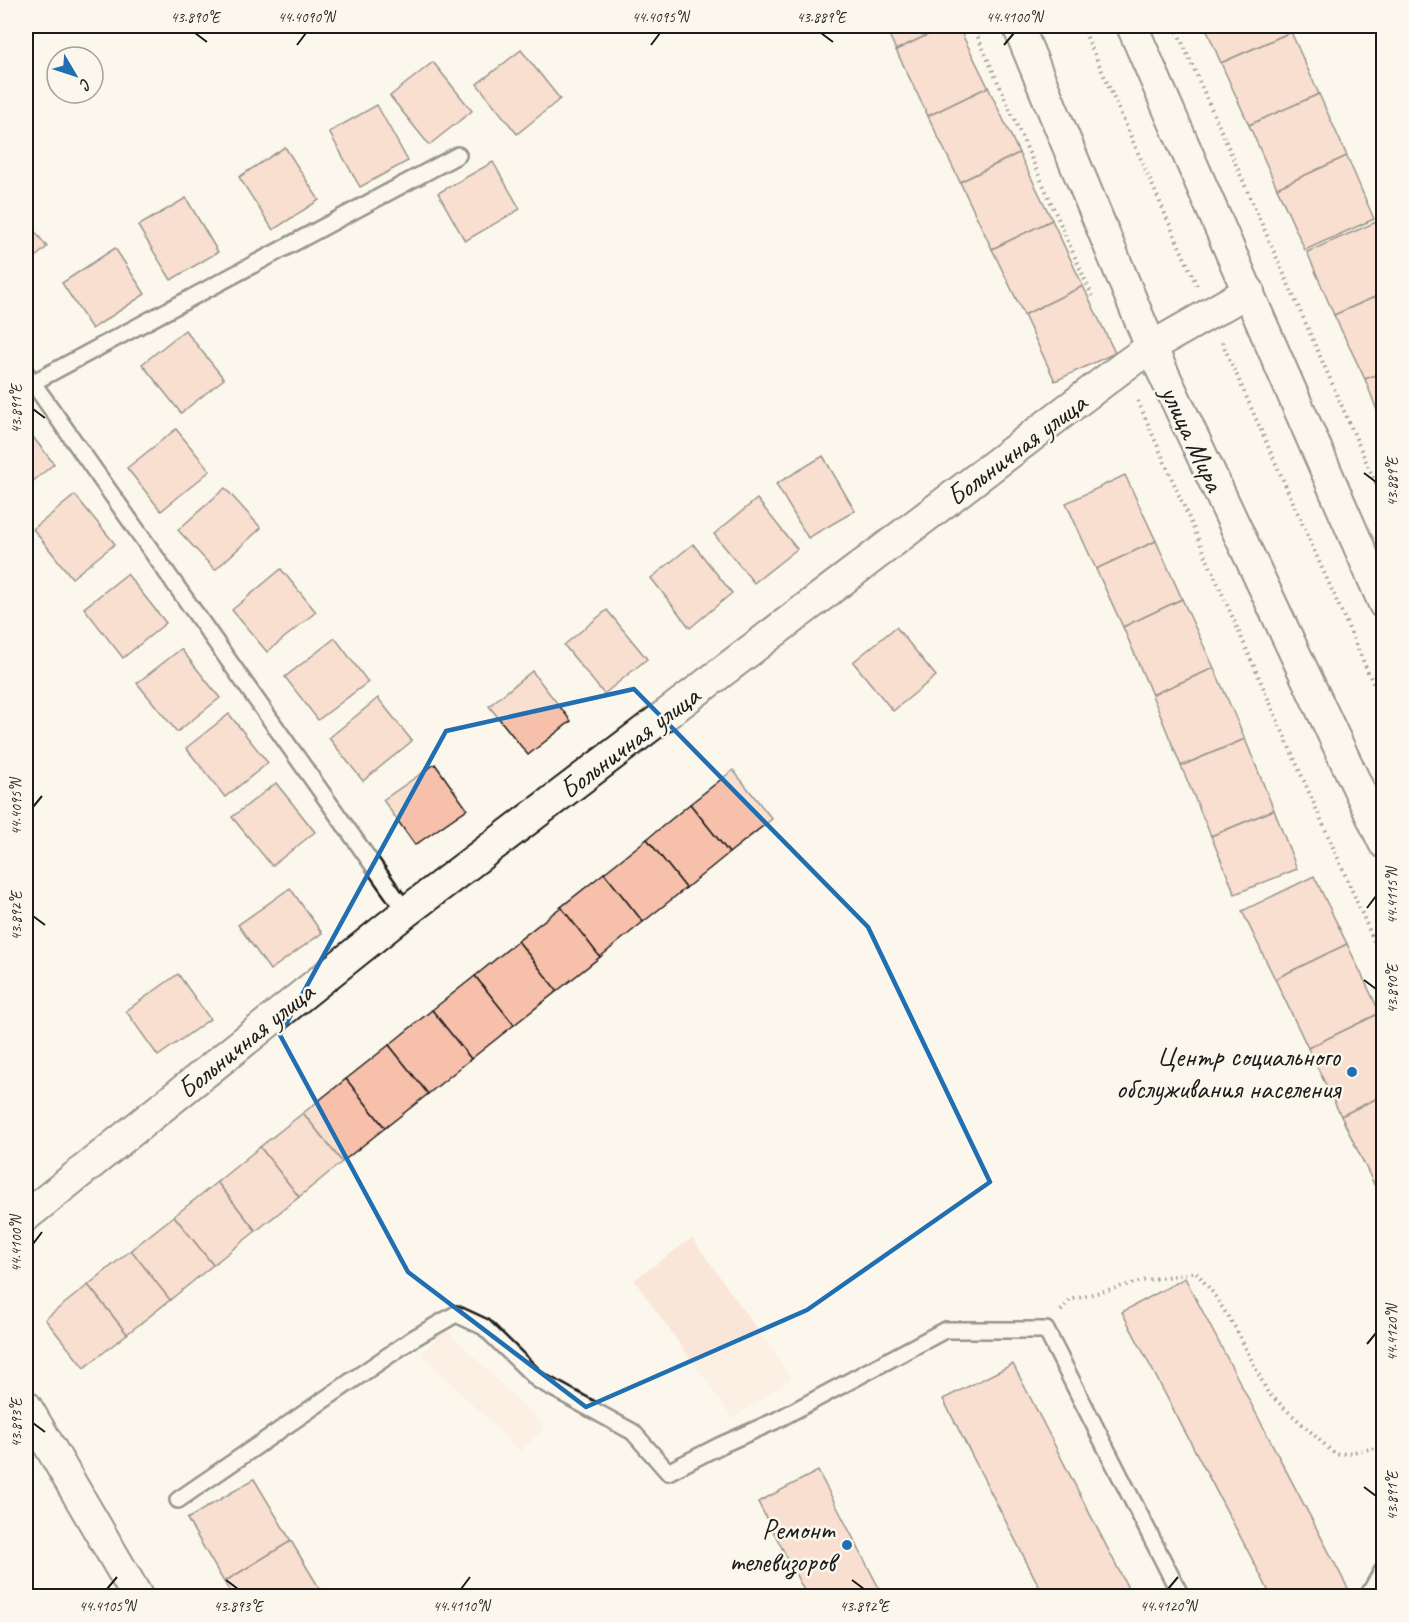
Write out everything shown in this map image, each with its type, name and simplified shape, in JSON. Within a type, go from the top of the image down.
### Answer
[{"type":"street","name":"улица Мира","points":[[1018,26],[1151,347],[1383,843]]},
{"type":"street","points":[[1132,26],[1383,604]]},
{"type":"street","name":"Больничная улица","points":[[26,1216],[406,912],[1123,368],[1151,347],[1249,291]]},
{"type":"street","points":[[26,1406],[137,1596]]},
{"type":"lane","points":[[406,912],[29,378],[458,155]]},
{"type":"lane","points":[[178,1500],[414,1338],[456,1314],[484,1327],[538,1380],[633,1432],[668,1472],[776,1421],[945,1330],[1046,1330],[1181,1596]]},
{"type":"lane","points":[[1368,1596],[1383,1568]]},
{"type":"path","points":[[973,26],[1096,304]]},
{"type":"path","points":[[1082,26],[1383,708]]},
{"type":"path","points":[[1175,26],[1383,502]]},
{"type":"path","points":[[1123,368],[1383,964]]},
{"type":"path","points":[[1046,1330],[1070,1300],[1142,1281],[1196,1272],[1213,1293],[1236,1329],[1268,1393],[1336,1455],[1383,1450]]},
{"type":"highlighted area","points":[[634,689],[868,927],[990,1182],[807,1310],[586,1407],[408,1272],[280,1035],[446,731]]},
{"type":"shaded area","points":[[692,1238],[792,1378],[733,1419],[634,1280]]},
{"type":"shaded area","points":[[446,1329],[545,1427],[520,1452],[421,1354]]},
{"type":"building","points":[[885,26],[946,26],[896,50]]},
{"type":"building","points":[[946,26],[958,26],[988,87],[928,116],[896,50]]},
{"type":"building","points":[[1205,26],[1288,26],[1291,32],[1221,63]]},
{"type":"building","points":[[1291,32],[1319,94],[1249,125],[1221,63]]},
{"type":"building","points":[[521,50],[560,99],[517,134],[477,84]]},
{"type":"building","points":[[433,62],[472,111],[429,145],[390,96]]},
{"type":"building","points":[[988,87],[1019,153],[960,182],[928,116]]},
{"type":"building","points":[[1319,94],[1347,156],[1277,188],[1249,125]]},
{"type":"building","points":[[377,105],[408,161],[360,187],[329,132]]},
{"type":"building","points":[[285,147],[319,200],[273,230],[239,177]]},
{"type":"building","points":[[1019,153],[1052,220],[992,249],[960,182]]},
{"type":"building","points":[[1347,156],[1374,219],[1305,250],[1277,188]]},
{"type":"building","points":[[493,162],[520,209],[465,241],[438,193]]},
{"type":"building","points":[[186,198],[218,252],[171,280],[138,226]]},
{"type":"building","points":[[26,220],[47,247],[26,265]]},
{"type":"building","points":[[1052,220],[1083,286],[1024,315],[992,249]]},
{"type":"building","points":[[1376,222],[1384,239],[1384,293],[1334,315],[1307,252]]},
{"type":"building","points":[[115,248],[145,294],[92,329],[62,283]]},
{"type":"building","points":[[1083,286],[1115,353],[1055,381],[1024,315]]},
{"type":"building","points":[[1384,293],[1384,372],[1365,379],[1334,315]]},
{"type":"building","points":[[185,330],[224,379],[181,413],[142,364]]},
{"type":"building","points":[[1384,372],[1384,429],[1365,379]]},
{"type":"building","points":[[26,428],[54,464],[26,487]]},
{"type":"building","points":[[176,429],[210,471],[161,511],[127,468]]},
{"type":"building","points":[[823,456],[855,511],[808,538],[776,484]]},
{"type":"building","points":[[1125,475],[1156,541],[1096,569],[1066,503]]},
{"type":"building","points":[[225,488],[261,528],[215,570],[178,530]]},
{"type":"building","points":[[75,495],[115,544],[72,578],[33,529]]},
{"type":"building","points":[[757,499],[797,549],[754,583],[714,534]]},
{"type":"building","points":[[1156,541],[1182,599],[1123,627],[1096,569]]},
{"type":"building","points":[[693,544],[732,593],[690,628],[651,578]]},
{"type":"building","points":[[281,569],[316,612],[267,652],[232,610]]},
{"type":"building","points":[[127,574],[166,623],[123,658],[84,608]]},
{"type":"building","points":[[1182,599],[1214,668],[1152,695],[1123,627]]},
{"type":"building","points":[[607,610],[647,659],[604,694],[564,645]]},
{"type":"building","points":[[896,627],[936,676],[893,711],[853,662]]},
{"type":"building","points":[[335,638],[368,682],[318,720],[285,677]]},
{"type":"building","points":[[181,649],[220,698],[177,732],[137,683]]},
{"type":"building","points":[[1214,668],[1245,739],[1181,766],[1152,695]]},
{"type":"building","points":[[532,671],[571,721],[528,755],[489,706]]},
{"type":"building","points":[[378,698],[412,741],[363,781],[329,738]]},
{"type":"building","points":[[229,714],[268,763],[225,797],[186,748]]},
{"type":"building","points":[[1245,739],[1274,810],[1211,836],[1181,766]]},
{"type":"building","points":[[435,764],[467,809],[415,845],[383,800]]},
{"type":"building","points":[[733,770],[772,819],[729,853],[690,804]]},
{"type":"building","points":[[276,783],[315,832],[272,866],[232,817]]},
{"type":"building","points":[[690,804],[729,853],[686,888],[647,839]]},
{"type":"building","points":[[1274,810],[1297,869],[1235,894],[1211,836]]},
{"type":"building","points":[[647,839],[686,888],[643,922],[604,873]]},
{"type":"building","points":[[604,873],[643,922],[600,957],[561,907]]},
{"type":"building","points":[[1314,876],[1347,944],[1275,979],[1242,911]]},
{"type":"building","points":[[290,888],[322,933],[270,970],[238,925]]},
{"type":"building","points":[[561,907],[600,957],[557,991],[518,941]]},
{"type":"building","points":[[518,941],[557,991],[514,1025],[475,976]]},
{"type":"building","points":[[1347,944],[1380,1013],[1308,1048],[1275,979]]},
{"type":"building","points":[[178,974],[210,1019],[158,1056],[126,1011]]},
{"type":"building","points":[[475,976],[514,1025],[471,1059],[432,1010]]},
{"type":"building","points":[[432,1010],[471,1059],[428,1094],[389,1045]]},
{"type":"building","name":"Центр социального обслуживания населения","points":[[1380,1013],[1384,1020],[1384,1095],[1341,1116],[1308,1048]]},
{"type":"building","points":[[389,1045],[428,1094],[385,1128],[346,1079]]},
{"type":"building","points":[[346,1079],[385,1128],[342,1162],[303,1113]]},
{"type":"building","points":[[1384,1095],[1384,1180],[1374,1184],[1341,1116]]},
{"type":"building","points":[[303,1113],[342,1162],[299,1197],[260,1147]]},
{"type":"building","points":[[260,1147],[299,1197],[256,1231],[217,1182]]},
{"type":"building","points":[[1384,1180],[1384,1203],[1374,1184]]},
{"type":"building","points":[[217,1182],[256,1231],[213,1265],[174,1216]]},
{"type":"building","points":[[174,1216],[213,1265],[170,1300],[131,1250]]},
{"type":"building","points":[[131,1250],[170,1300],[127,1334],[88,1285]]},
{"type":"building","points":[[1185,1278],[1352,1596],[1271,1596],[1122,1312]]},
{"type":"building","points":[[88,1285],[127,1334],[84,1368],[45,1319]]},
{"type":"building","points":[[1013,1364],[1132,1596],[1044,1596],[943,1399]]},
{"type":"building","points":[[818,1471],[883,1596],[807,1596],[758,1502]]},
{"type":"building","points":[[254,1479],[291,1541],[224,1582],[187,1519]]},
{"type":"building","points":[[291,1541],[324,1596],[233,1596],[224,1582]]},
{"type":"place","name":"Центр социального обслуживания населения","points":[[1352,1072]]},
{"type":"place","name":"Ремонт телевизоров","points":[[847,1545]]}]
